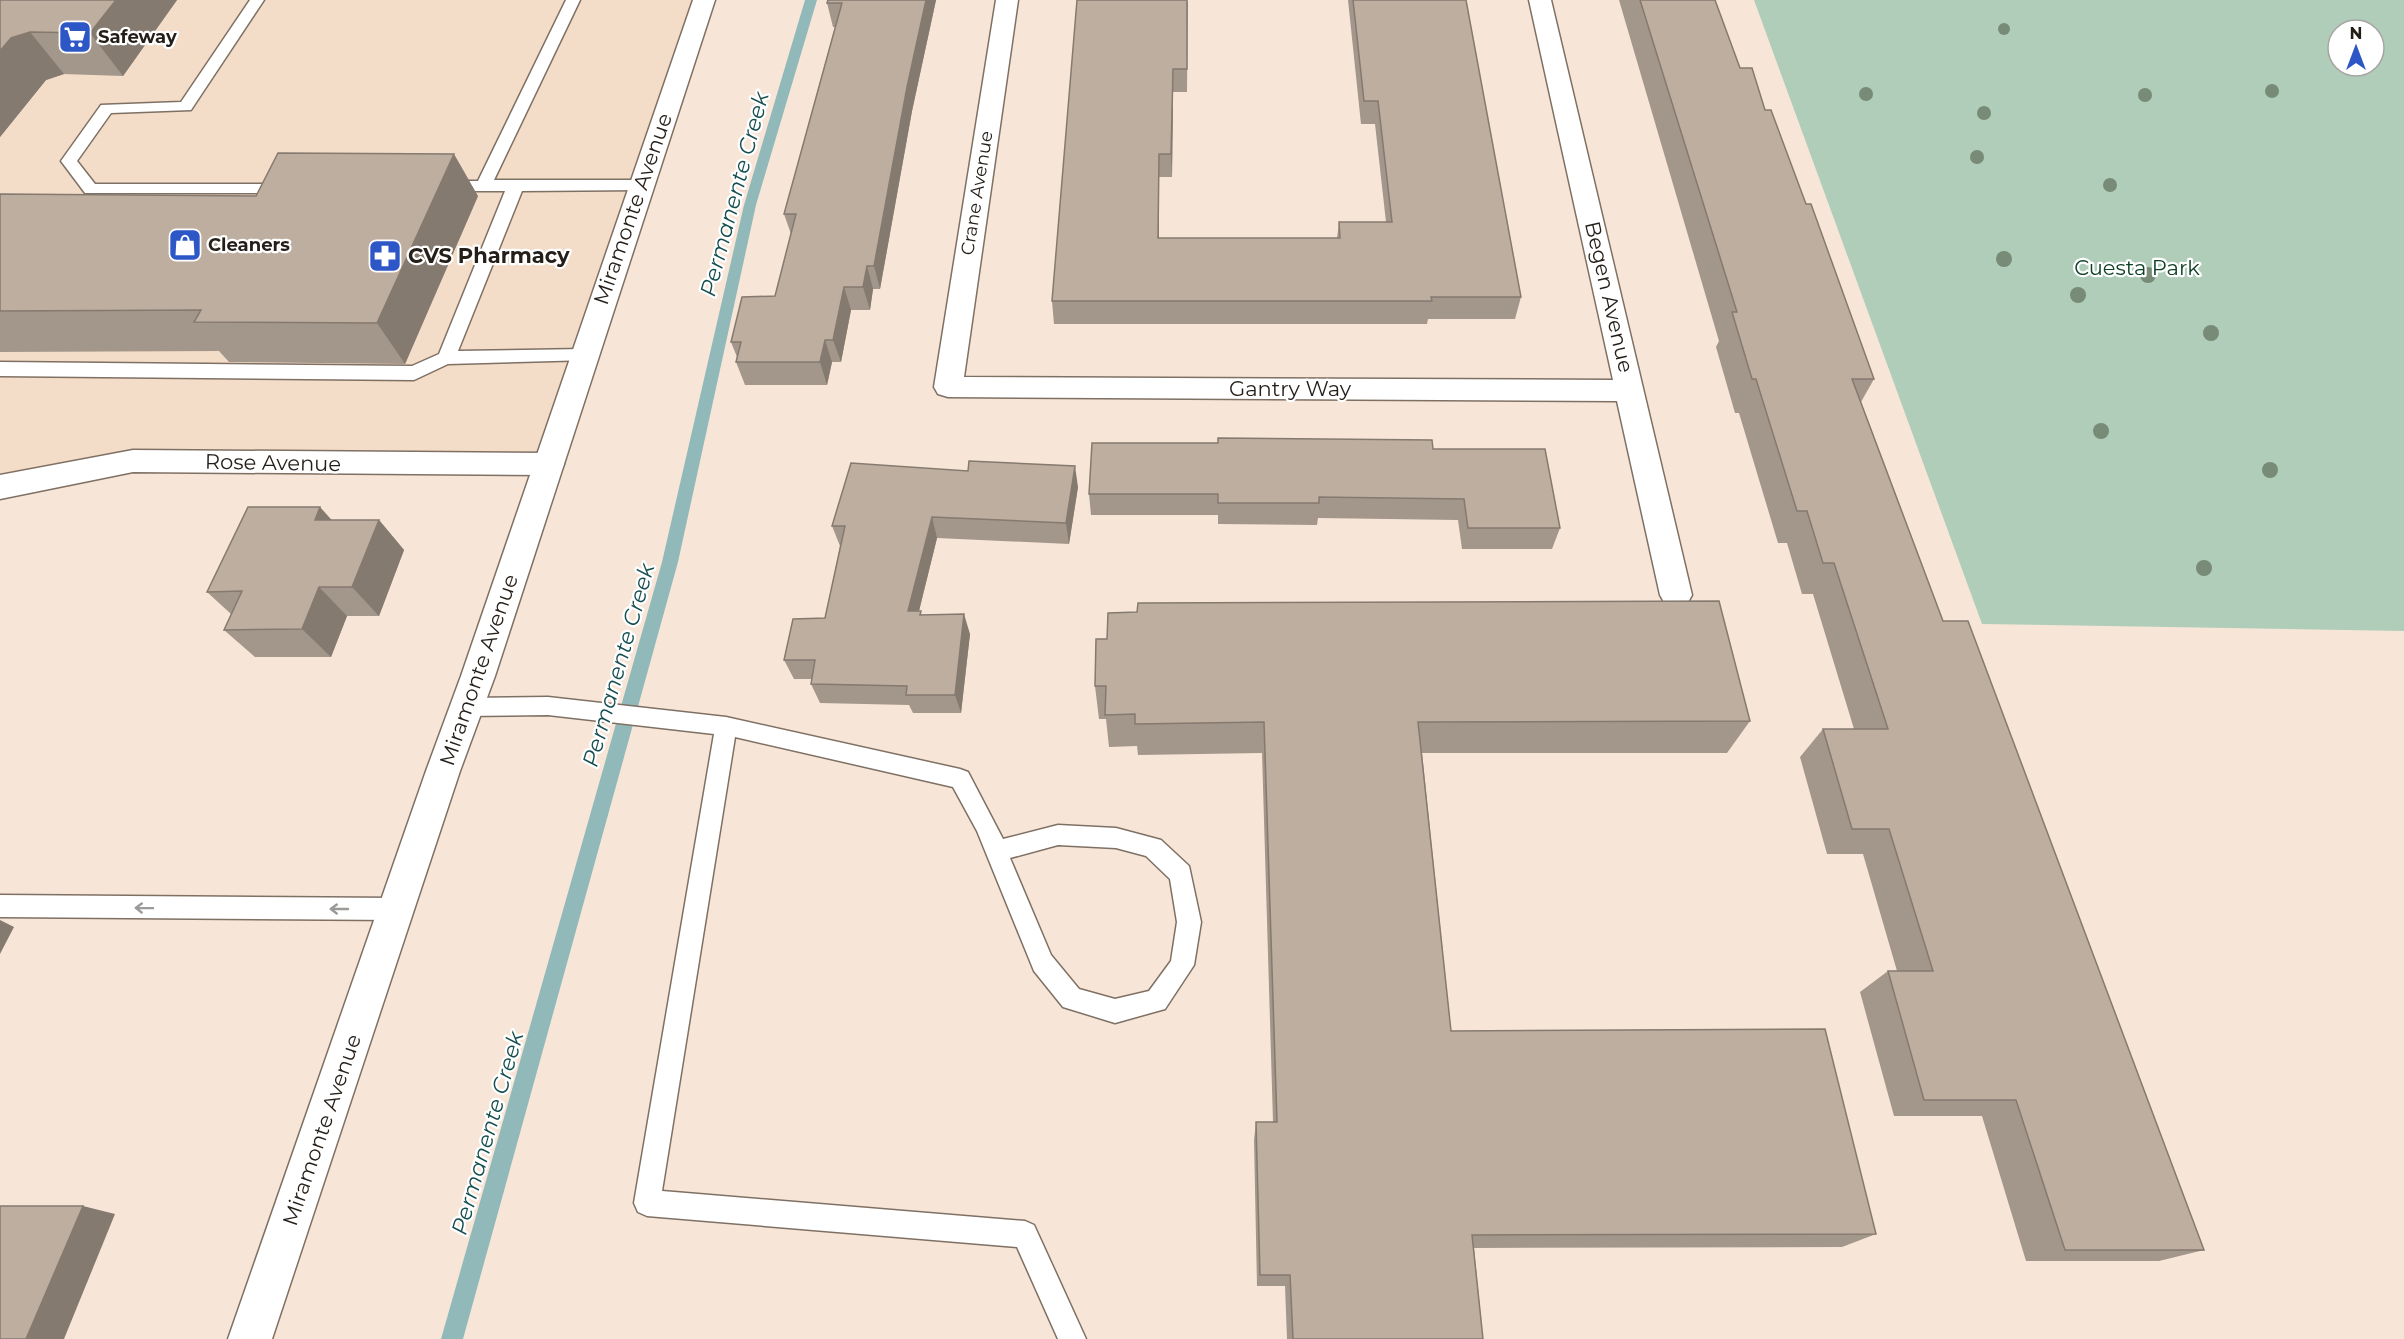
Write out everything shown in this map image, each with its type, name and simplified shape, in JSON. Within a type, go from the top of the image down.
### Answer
[{"type":"street","name":"Miramonte Avenue","points":[[250,1339],[549,464],[704,0]]},
{"type":"street","name":"Crane Avenue","points":[[948,387],[1006,0]]},
{"type":"street","name":"Begen Avenue","points":[[1540,0],[1632,391],[1676,595]]},
{"type":"street","name":"Gantry Way","points":[[948,387],[1632,391]]},
{"type":"street","name":"Rose Avenue","points":[[0,487],[133,461],[549,464]]},
{"type":"lane","points":[[257,0],[186,107],[106,108],[69,161],[91,189],[302,189]]},
{"type":"lane","points":[[484,185],[573,0]]},
{"type":"lane","points":[[446,358],[516,185]]},
{"type":"lane","points":[[426,186],[642,185]]},
{"type":"lane","points":[[0,369],[414,373],[446,358],[584,355]]},
{"type":"lane","points":[[465,707],[548,706],[726,726],[960,779],[986,826],[996,851],[1042,963],[1072,999],[1115,1011],[1156,1001],[1182,965],[1189,922],[1181,874],[1153,847],[1116,838],[1058,835],[996,851]]},
{"type":"lane","points":[[726,726],[647,1203],[1025,1234],[1072,1339]]},
{"type":"lane","points":[[0,906],[398,909]]},
{"type":"shaded area","points":[[0,0],[704,0],[549,464],[133,461],[0,487]]},
{"type":"green space","name":"Cuesta Park","points":[[1754,0],[2404,0],[2404,631],[1982,624]]},
{"type":"building","points":[[0,0],[116,0],[90,33],[30,32],[11,38],[0,51]]},
{"type":"building","points":[[828,0],[926,0],[907,87],[874,266],[867,266],[863,287],[844,287],[833,340],[825,340],[820,362],[736,362],[741,342],[731,342],[742,297],[775,296],[796,214],[784,214],[842,3],[827,3]]},
{"type":"building","points":[[1077,0],[1187,0],[1187,69],[1173,69],[1171,154],[1159,154],[1158,238],[1340,238],[1339,222],[1392,222],[1378,101],[1364,101],[1353,0],[1466,0],[1521,297],[1431,297],[1432,301],[1052,301]]},
{"type":"building","points":[[1640,0],[1715,0],[1740,68],[1752,68],[1765,110],[1771,110],[1806,204],[1811,204],[1874,379],[1852,379],[1943,621],[1968,621],[2204,1250],[2065,1250],[2016,1100],[1924,1100],[1888,971],[1933,971],[1889,829],[1852,829],[1823,729],[1888,729],[1834,563],[1823,563],[1807,511],[1797,511],[1756,379],[1752,379],[1732,312],[1737,312]]},
{"type":"building","points":[[278,153],[454,154],[377,323],[194,322],[201,310],[0,311],[0,194],[256,196]]},
{"type":"building","points":[[1218,438],[1432,440],[1433,449],[1545,449],[1560,528],[1468,528],[1464,499],[1319,497],[1319,503],[1218,503],[1218,494],[1089,494],[1092,443],[1218,443]]},
{"type":"building","points":[[969,461],[1075,466],[1066,523],[932,517],[908,611],[921,611],[920,615],[964,614],[955,695],[906,695],[907,686],[811,684],[815,660],[784,660],[793,619],[825,618],[845,526],[832,526],[851,463],[968,471]]},
{"type":"building","points":[[248,507],[320,507],[315,520],[379,520],[352,587],[319,587],[302,629],[224,630],[242,591],[207,592]]},
{"type":"building","points":[[1719,601],[1750,721],[1418,722],[1451,1031],[1825,1029],[1876,1234],[1472,1235],[1483,1339],[1293,1339],[1290,1275],[1260,1275],[1256,1122],[1277,1122],[1264,722],[1135,724],[1135,714],[1105,715],[1106,686],[1095,686],[1096,639],[1107,639],[1108,613],[1137,612],[1138,603]]},
{"type":"building","points":[[0,1206],[83,1206],[26,1339],[0,1339]]},
{"type":"waterway","name":"Permanente Creek","points":[[452,1339],[670,562],[750,205],[811,0]]},
{"type":"place","name":"Safeway","points":[[75,37]]},
{"type":"place","name":"Cleaners","points":[[185,245]]},
{"type":"place","name":"CVS Pharmacy","points":[[385,256]]}]
